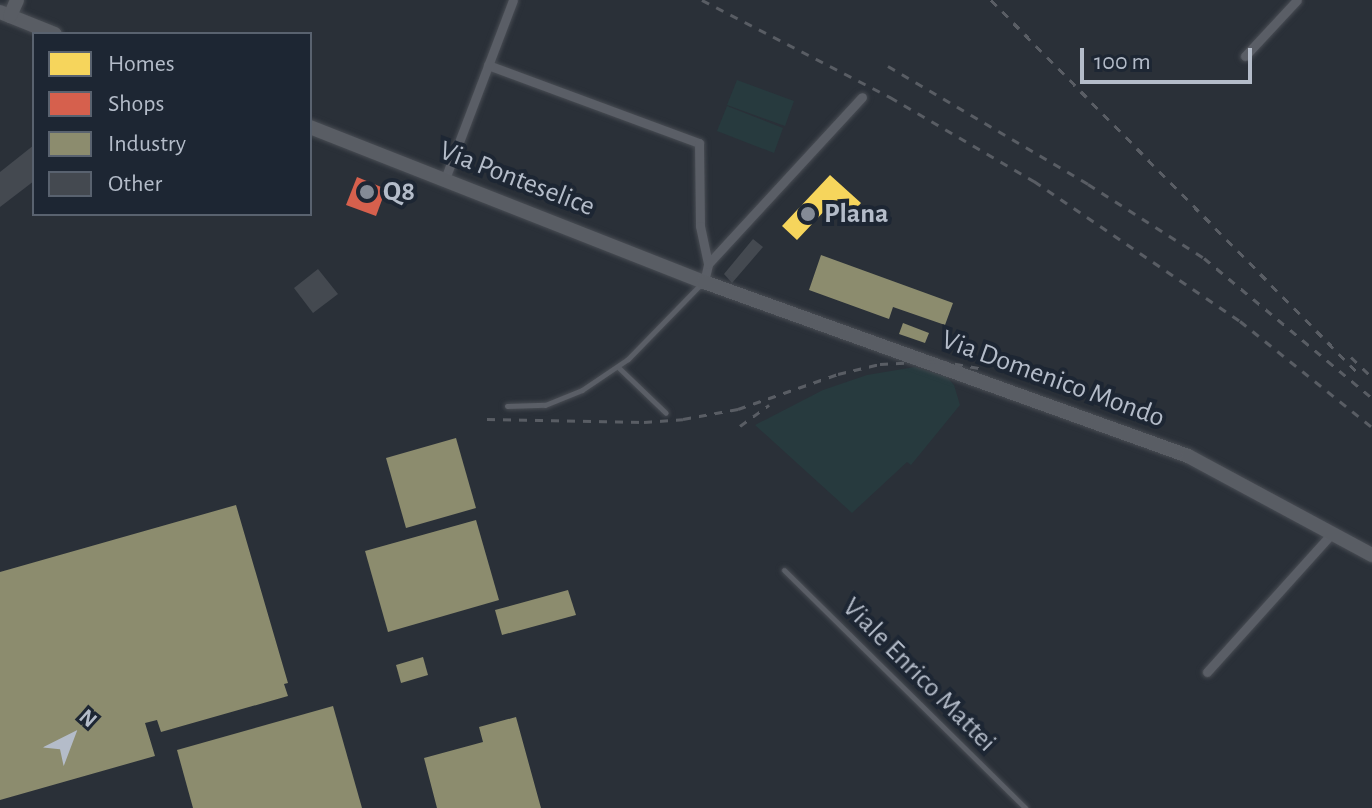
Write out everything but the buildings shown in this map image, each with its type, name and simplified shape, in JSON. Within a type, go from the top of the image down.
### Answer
[{"type":"street","points":[[17,0],[5,14],[50,32]]},
{"type":"street","points":[[445,179],[513,0]]},
{"type":"street","points":[[1245,56],[1297,0]]},
{"type":"street","points":[[488,65],[699,143],[700,226],[708,264],[704,282]]},
{"type":"street","points":[[708,264],[862,97]]},
{"type":"street","name":"Via Ponteselice","points":[[312,128],[704,282]]},
{"type":"street","name":"Via Domenico Mondo","points":[[704,282],[1178,452],[1372,555]]},
{"type":"street","points":[[1207,672],[1332,533]]},
{"type":"lane","points":[[507,406],[530,407],[563,400],[618,367],[704,282]]},
{"type":"lane","points":[[618,367],[666,413]]},
{"type":"lane","name":"Viale Enrico Mattei","points":[[784,570],[1025,808]]},
{"type":"green space","points":[[737,80],[794,101],[785,126],[727,105]]},
{"type":"green space","points":[[727,106],[783,128],[774,153],[717,131]]},
{"type":"green space","points":[[915,367],[947,377],[954,385],[960,405],[911,465],[907,462],[852,513],[755,425],[823,390],[867,375]]},
{"type":"railway","points":[[702,0],[890,97],[1034,181],[1240,321],[1372,427]]},
{"type":"railway","points":[[991,0],[1356,371]]},
{"type":"railway","points":[[888,66],[1088,184],[1204,258],[1372,398]]},
{"type":"railway","points":[[1351,357],[1372,377]]},
{"type":"railway","points":[[487,419],[644,422],[683,419],[738,409],[838,374],[880,364],[939,361],[984,369]]},
{"type":"railway","points":[[740,426],[769,405]]},
{"type":"place","name":"Q8","points":[[367,192]]},
{"type":"place","name":"Plana","points":[[808,214]]}]
